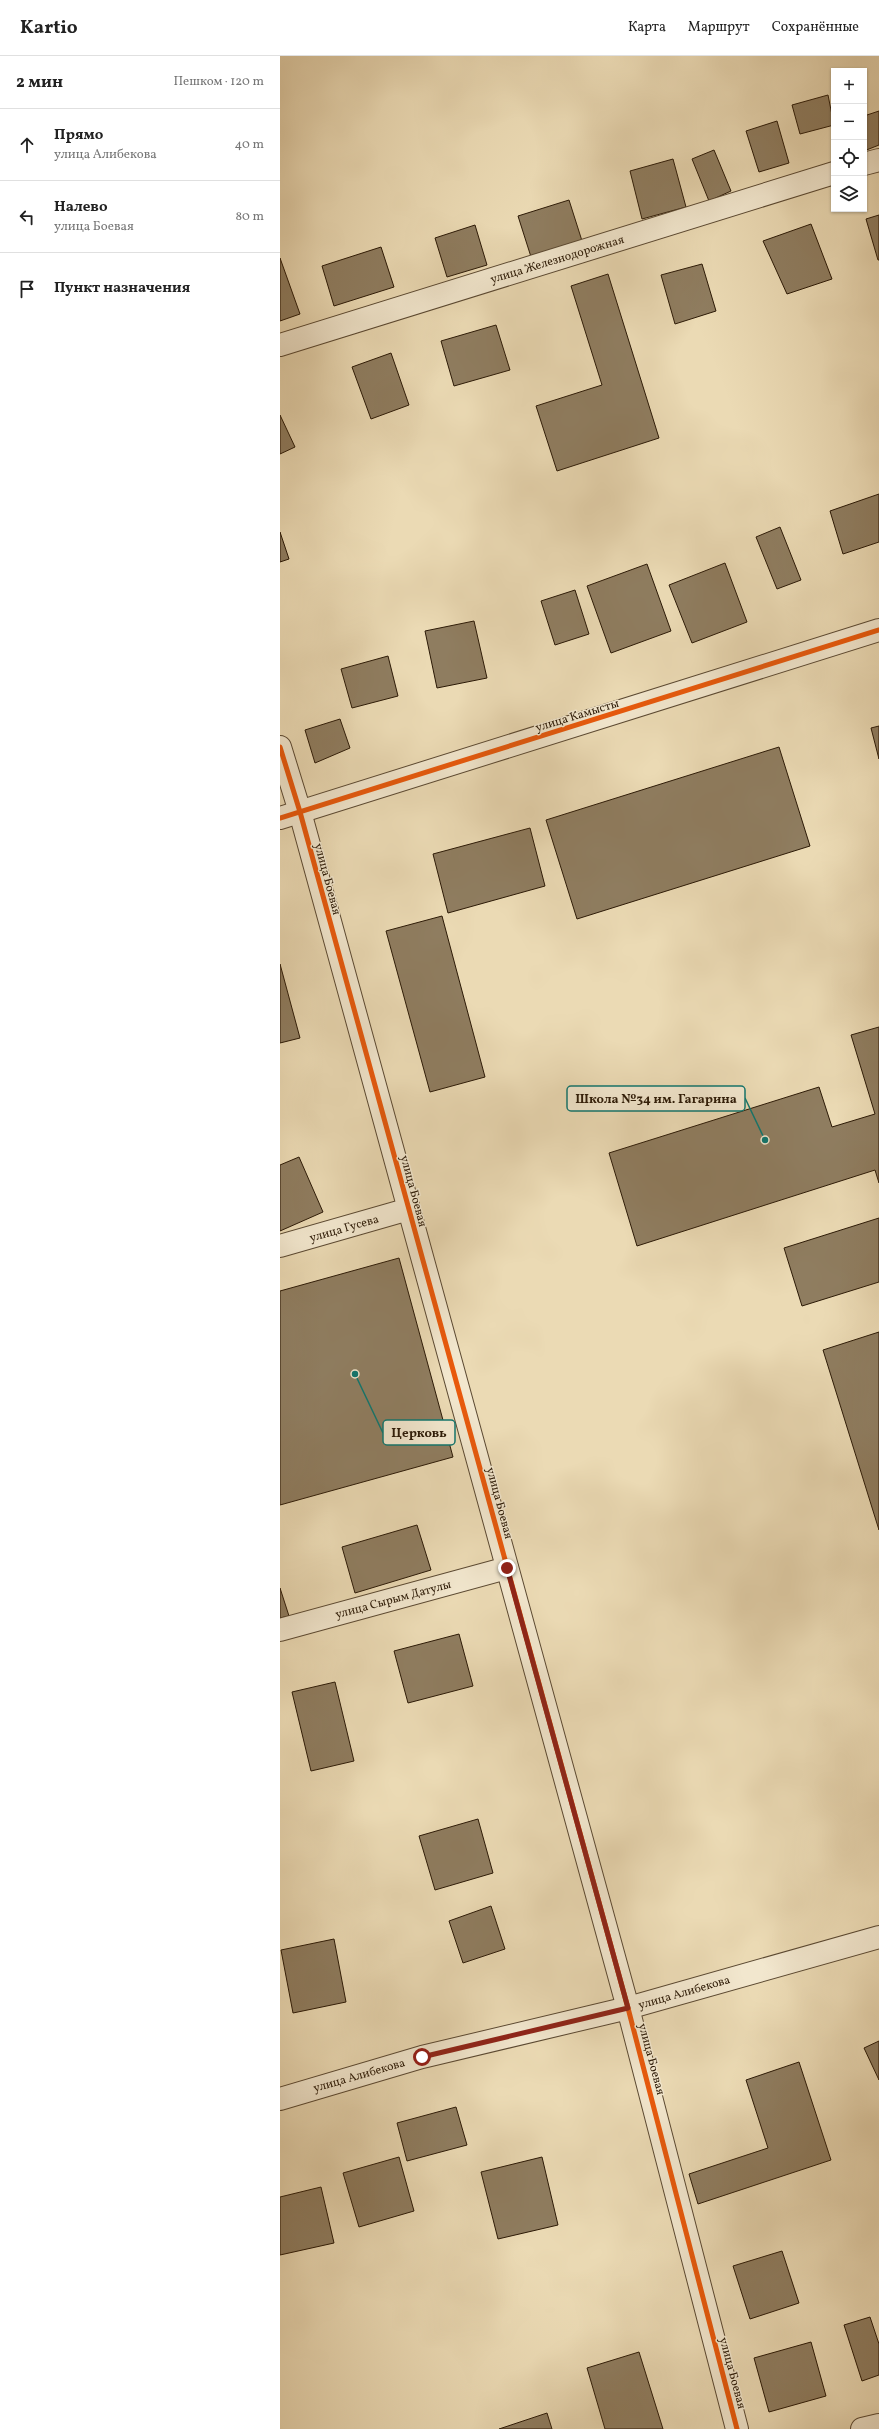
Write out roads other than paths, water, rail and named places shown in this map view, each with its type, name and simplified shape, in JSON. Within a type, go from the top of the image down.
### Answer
[{"type":"street","points":[[867,163],[879,160]]},
{"type":"street","name":"улица Железнодорожная","points":[[280,345],[831,174]]},
{"type":"street","name":"улица Камысты","points":[[290,815],[879,630]]},
{"type":"street","name":"улица Боевая","points":[[280,747],[290,815],[409,1209],[628,2008],[737,2429]]},
{"type":"street","name":"улица Гусева","points":[[280,1246],[409,1209]]},
{"type":"street","name":"улица Сырым Датулы","points":[[280,1630],[507,1568]]},
{"type":"street","name":"улица Алибекова","points":[[280,2099],[422,2057],[628,2008],[879,1937]]},
{"type":"street","points":[[862,2429],[879,2425]]},
{"type":"place","name":"Школа №34 им. Гагарина","points":[[765,1140]]},
{"type":"place","name":"Церковь","points":[[355,1374]]}]
